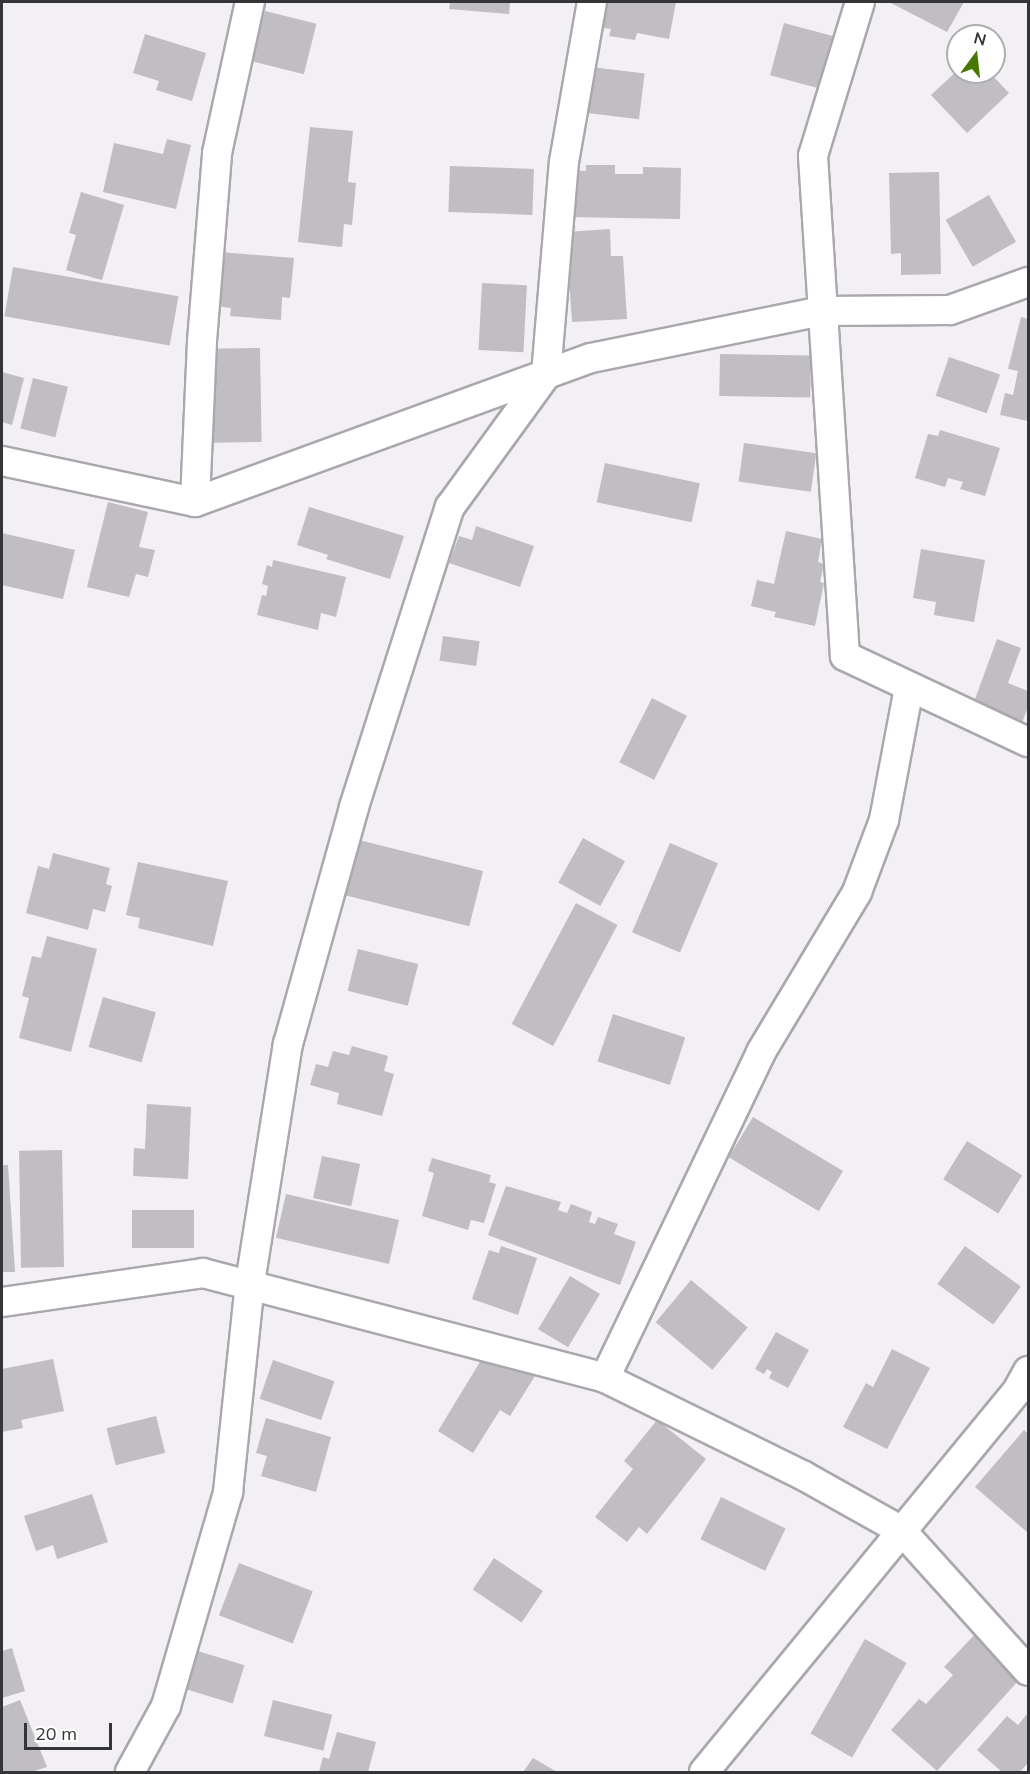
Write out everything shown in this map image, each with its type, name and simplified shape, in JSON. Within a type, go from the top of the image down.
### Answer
[{"type":"street","points":[[195,501],[202,341],[217,153],[250,2]]},
{"type":"street","points":[[130,1773],[166,1706],[228,1492],[250,1283],[288,1044],[354,807],[450,507],[546,375],[564,162],[592,2]]},
{"type":"street","points":[[860,2],[813,156],[845,656],[909,688],[1029,742]]},
{"type":"street","points":[[2,461],[195,501],[591,358],[823,311],[950,310],[1029,282]]},
{"type":"street","points":[[605,1378],[761,1052],[857,892],[884,820],[909,688]]},
{"type":"street","points":[[2,1302],[203,1273],[250,1283],[605,1378],[804,1476],[902,1531],[1029,1671]]},
{"type":"street","points":[[704,1773],[902,1531],[1029,1371]]},
{"type":"building","points":[[450,2],[510,2],[509,14],[449,9]]},
{"type":"building","points":[[594,2],[676,2],[669,39],[637,33],[635,40],[609,36],[611,29],[589,26]]},
{"type":"building","points":[[889,2],[964,2],[952,24],[946,24],[946,31]]},
{"type":"building","points":[[265,11],[316,24],[304,74],[252,61]]},
{"type":"building","points":[[784,23],[840,38],[826,90],[770,75]]},
{"type":"building","points":[[145,34],[206,53],[192,101],[156,90],[159,81],[133,73]]},
{"type":"building","points":[[591,67],[645,74],[639,119],[585,113]]},
{"type":"building","points":[[946,81],[946,84],[1000,84],[1009,93],[967,133],[931,95]]},
{"type":"building","points":[[310,127],[353,131],[348,182],[356,183],[352,225],[344,224],[342,247],[298,242]]},
{"type":"building","points":[[167,139],[191,145],[176,209],[103,192],[114,143],[163,154]]},
{"type":"building","points":[[586,165],[615,165],[615,174],[643,174],[643,167],[681,168],[680,219],[566,217],[567,170],[586,171]]},
{"type":"building","points":[[450,166],[534,169],[532,215],[448,212]]},
{"type":"building","points":[[939,172],[941,274],[901,275],[901,253],[891,254],[889,173]]},
{"type":"building","points":[[81,192],[124,205],[102,280],[66,270],[76,235],[69,233]]},
{"type":"building","points":[[989,195],[1016,242],[973,267],[946,220]]},
{"type":"building","points":[[610,229],[611,256],[623,256],[627,319],[572,322],[566,232]]},
{"type":"building","points":[[220,252],[294,258],[290,298],[282,297],[281,320],[230,316],[231,308],[216,306]]},
{"type":"building","points":[[13,267],[178,296],[170,345],[4,316]]},
{"type":"building","points":[[482,283],[527,285],[523,352],[478,350]]},
{"type":"building","points":[[1021,317],[1028,319],[1028,421],[1000,415],[1005,393],[1013,395],[1018,371],[1008,369]]},
{"type":"building","points":[[260,348],[262,442],[213,443],[211,349]]},
{"type":"building","points":[[720,354],[811,356],[810,398],[719,396]]},
{"type":"building","points":[[949,357],[1000,375],[987,413],[936,396]]},
{"type":"building","points":[[2,372],[24,378],[12,425],[2,422]]},
{"type":"building","points":[[33,378],[68,387],[55,437],[20,428]]},
{"type":"building","points":[[940,430],[1000,448],[985,496],[960,489],[963,482],[948,478],[945,487],[915,478],[928,434],[938,436]]},
{"type":"building","points":[[744,443],[816,453],[811,492],[739,482]]},
{"type":"building","points":[[605,463],[700,483],[692,522],[597,502]]},
{"type":"building","points":[[108,502],[148,512],[139,547],[155,550],[148,577],[136,574],[129,597],[87,587]]},
{"type":"building","points":[[309,507],[404,536],[390,579],[326,559],[328,555],[297,545]]},
{"type":"building","points":[[476,526],[534,546],[520,587],[449,563],[459,536],[472,540]]},
{"type":"building","points":[[786,531],[822,539],[818,562],[824,564],[820,582],[824,583],[815,626],[774,617],[776,612],[751,606],[757,580],[774,584]]},
{"type":"building","points":[[2,533],[75,550],[63,599],[2,585]]},
{"type":"building","points":[[921,549],[985,560],[974,622],[934,615],[936,602],[913,598]]},
{"type":"building","points":[[273,560],[346,577],[336,617],[321,613],[318,630],[257,615],[262,595],[266,596],[268,586],[262,584],[267,565],[272,567]]},
{"type":"building","points":[[443,636],[480,641],[476,666],[440,661]]},
{"type":"building","points":[[997,639],[1021,648],[1008,683],[1028,691],[1028,707],[1020,728],[971,710]]},
{"type":"building","points":[[652,698],[687,716],[654,780],[619,762]]},
{"type":"building","points":[[583,838],[625,861],[600,906],[558,883]]},
{"type":"building","points":[[355,839],[483,871],[469,926],[341,894]]},
{"type":"building","points":[[670,843],[718,863],[680,953],[632,932]]},
{"type":"building","points":[[53,853],[110,868],[106,884],[112,886],[105,912],[93,909],[88,930],[26,913],[38,866],[49,869]]},
{"type":"building","points":[[138,862],[228,881],[213,946],[138,928],[140,918],[126,915]]},
{"type":"building","points":[[576,903],[617,925],[553,1046],[512,1024]]},
{"type":"building","points":[[47,936],[97,949],[71,1052],[19,1038],[29,998],[22,996],[32,956],[41,958]]},
{"type":"building","points":[[358,949],[418,964],[408,1006],[348,991]]},
{"type":"building","points":[[103,997],[156,1012],[142,1062],[89,1047]]},
{"type":"building","points":[[613,1014],[685,1037],[670,1085],[598,1062]]},
{"type":"building","points":[[352,1046],[388,1056],[384,1071],[394,1074],[382,1116],[337,1104],[339,1093],[310,1085],[316,1064],[328,1067],[333,1051],[349,1055]]},
{"type":"building","points":[[147,1104],[191,1107],[188,1179],[133,1176],[134,1148],[145,1149]]},
{"type":"building","points":[[753,1117],[843,1171],[819,1211],[729,1157]]},
{"type":"building","points":[[967,1141],[1022,1175],[998,1214],[943,1179]]},
{"type":"building","points":[[62,1150],[64,1267],[21,1268],[19,1151]]},
{"type":"building","points":[[322,1156],[360,1164],[351,1206],[313,1198]]},
{"type":"building","points":[[432,1158],[491,1175],[489,1182],[496,1184],[484,1223],[471,1220],[468,1230],[422,1216],[434,1173],[428,1171]]},
{"type":"building","points":[[2,1165],[8,1165],[15,1272],[2,1272]]},
{"type":"building","points":[[506,1186],[561,1202],[558,1210],[567,1213],[571,1204],[592,1212],[589,1222],[595,1224],[598,1217],[618,1224],[614,1234],[636,1242],[620,1285],[488,1235]]},
{"type":"building","points":[[286,1194],[399,1220],[389,1264],[276,1238]]},
{"type":"building","points":[[132,1210],[194,1210],[194,1248],[132,1248]]},
{"type":"building","points":[[501,1246],[537,1258],[518,1315],[472,1299],[489,1250],[499,1253]]},
{"type":"building","points":[[965,1246],[1021,1287],[993,1325],[937,1284]]},
{"type":"building","points":[[570,1276],[600,1294],[568,1347],[538,1329]]},
{"type":"building","points":[[691,1280],[748,1328],[712,1370],[656,1322]]},
{"type":"building","points":[[776,1332],[809,1350],[788,1388],[769,1378],[772,1372],[767,1369],[764,1374],[755,1369]]},
{"type":"building","points":[[489,1347],[535,1376],[510,1416],[500,1410],[473,1453],[438,1431]]},
{"type":"building","points":[[892,1349],[930,1368],[887,1449],[843,1427],[866,1383],[873,1387]]},
{"type":"building","points":[[53,1359],[64,1411],[21,1420],[23,1428],[2,1432],[2,1369]]},
{"type":"building","points":[[273,1360],[334,1381],[321,1420],[260,1399]]},
{"type":"building","points":[[156,1416],[165,1453],[116,1465],[107,1428]]},
{"type":"building","points":[[266,1418],[331,1437],[316,1492],[261,1476],[267,1456],[256,1453]]},
{"type":"building","points":[[657,1420],[706,1459],[647,1534],[639,1527],[627,1542],[595,1517],[633,1469],[624,1461]]},
{"type":"building","points":[[1024,1430],[1028,1434],[1027,1532],[975,1487]]},
{"type":"building","points":[[92,1494],[108,1542],[57,1559],[53,1545],[36,1551],[24,1516]]},
{"type":"building","points":[[721,1497],[786,1529],[765,1571],[700,1539]]},
{"type":"building","points":[[494,1558],[543,1591],[522,1622],[473,1590]]},
{"type":"building","points":[[239,1563],[313,1591],[293,1644],[219,1615]]},
{"type":"building","points":[[979,1630],[1026,1672],[937,1771],[891,1730],[919,1699],[926,1704],[953,1675],[944,1667]]},
{"type":"building","points":[[865,1639],[907,1663],[852,1757],[810,1733]]},
{"type":"building","points":[[12,1648],[25,1691],[2,1698],[2,1651]]},
{"type":"building","points":[[188,1648],[244,1665],[233,1704],[176,1686]]},
{"type":"building","points":[[20,1700],[47,1767],[31,1772],[2,1772],[2,1707]]},
{"type":"building","points":[[273,1700],[332,1715],[323,1751],[264,1736]]},
{"type":"building","points":[[1028,1713],[1028,1763],[1020,1772],[1002,1772],[977,1750],[1007,1716],[1018,1725]]},
{"type":"building","points":[[337,1732],[376,1742],[368,1772],[319,1772],[323,1757],[329,1759]]},
{"type":"building","points":[[533,1758],[557,1772],[523,1772]]}]
